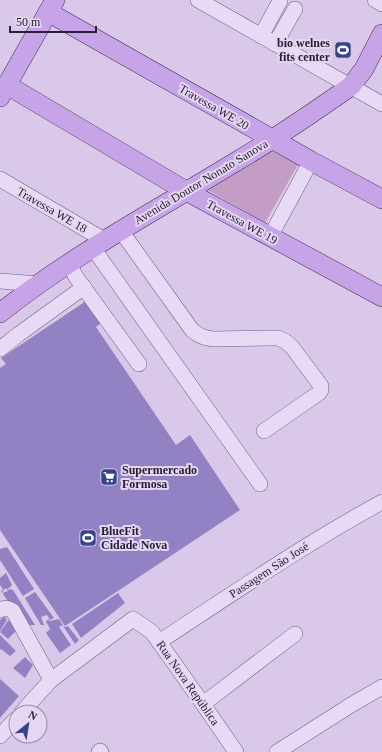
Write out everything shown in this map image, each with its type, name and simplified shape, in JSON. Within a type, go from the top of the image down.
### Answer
[{"type":"main road","points":[[2,88],[52,6]]},
{"type":"main road","name":"Travessa WE 20","points":[[52,6],[272,140],[382,199]]},
{"type":"main road","name":"Avenida Doutor Nonato Sanova","points":[[0,313],[38,284],[68,264],[272,140],[351,86],[364,69],[382,34]]},
{"type":"main road","name":"Travessa WE 19","points":[[2,88],[186,191],[382,297]]},
{"type":"street","points":[[198,0],[382,104]]},
{"type":"street","points":[[375,0],[382,4]]},
{"type":"street","points":[[261,36],[280,1]]},
{"type":"street","points":[[275,44],[295,9]]},
{"type":"street","points":[[270,237],[311,161]]},
{"type":"street","name":"Travessa WE 18","points":[[0,179],[99,244]]},
{"type":"street","points":[[121,231],[197,335],[214,339],[278,338],[292,346],[321,386],[321,390],[264,431]]},
{"type":"street","points":[[99,244],[260,484]]},
{"type":"street","points":[[68,264],[139,364]]},
{"type":"street","points":[[0,281],[38,284]]},
{"type":"street","points":[[0,349],[18,334],[84,287]]},
{"type":"street","name":"Passagem São José","points":[[159,642],[249,582],[345,522],[382,502]]},
{"type":"street","points":[[4,609],[13,611],[51,680],[29,704]]},
{"type":"street","name":"Rua Nova República","points":[[51,680],[133,619],[152,632],[236,752]]},
{"type":"street","points":[[203,704],[295,634]]},
{"type":"street","points":[[277,752],[382,687]]},
{"type":"street","points":[[0,736],[8,728]]},
{"type":"shaded area","points":[[273,146],[300,161],[265,223],[206,189]]},
{"type":"building","name":"Supermercado Formosa","points":[[89,299],[104,321],[96,327],[176,445],[190,435],[240,510],[65,626],[0,530],[0,368],[6,364],[1,358]]},
{"type":"building","points":[[7,547],[34,589],[23,596],[0,560],[0,549]]},
{"type":"building","points":[[6,573],[12,585],[7,590],[5,588],[2,593],[1,592],[3,589],[0,585],[0,578]]},
{"type":"building","points":[[10,589],[13,590],[35,625],[25,625],[11,606],[3,594]]},
{"type":"building","points":[[35,592],[54,618],[50,620],[47,615],[41,617],[44,625],[41,625],[25,598]]},
{"type":"building","points":[[118,593],[125,603],[81,638],[72,624]]},
{"type":"building","points":[[4,616],[7,620],[0,631],[0,620]]},
{"type":"building","points":[[48,619],[50,621],[59,619],[63,625],[59,627],[71,645],[60,653],[46,633],[50,629],[46,622]]},
{"type":"building","points":[[10,620],[18,628],[8,639],[0,632]]},
{"type":"building","points":[[63,626],[68,626],[79,640],[75,644]]},
{"type":"building","points":[[0,635],[16,651],[10,656],[1,649],[0,650]]},
{"type":"building","points":[[25,657],[33,665],[25,678],[13,668]]},
{"type":"building","points":[[0,679],[19,696],[12,704],[8,704],[8,709],[0,718]]},
{"type":"place","name":"bio welnes fits center","points":[[343,50]]},
{"type":"place","name":"Supermercado Formosa","points":[[109,477]]},
{"type":"place","name":"BlueFit Cidade Nova","points":[[88,538]]}]
